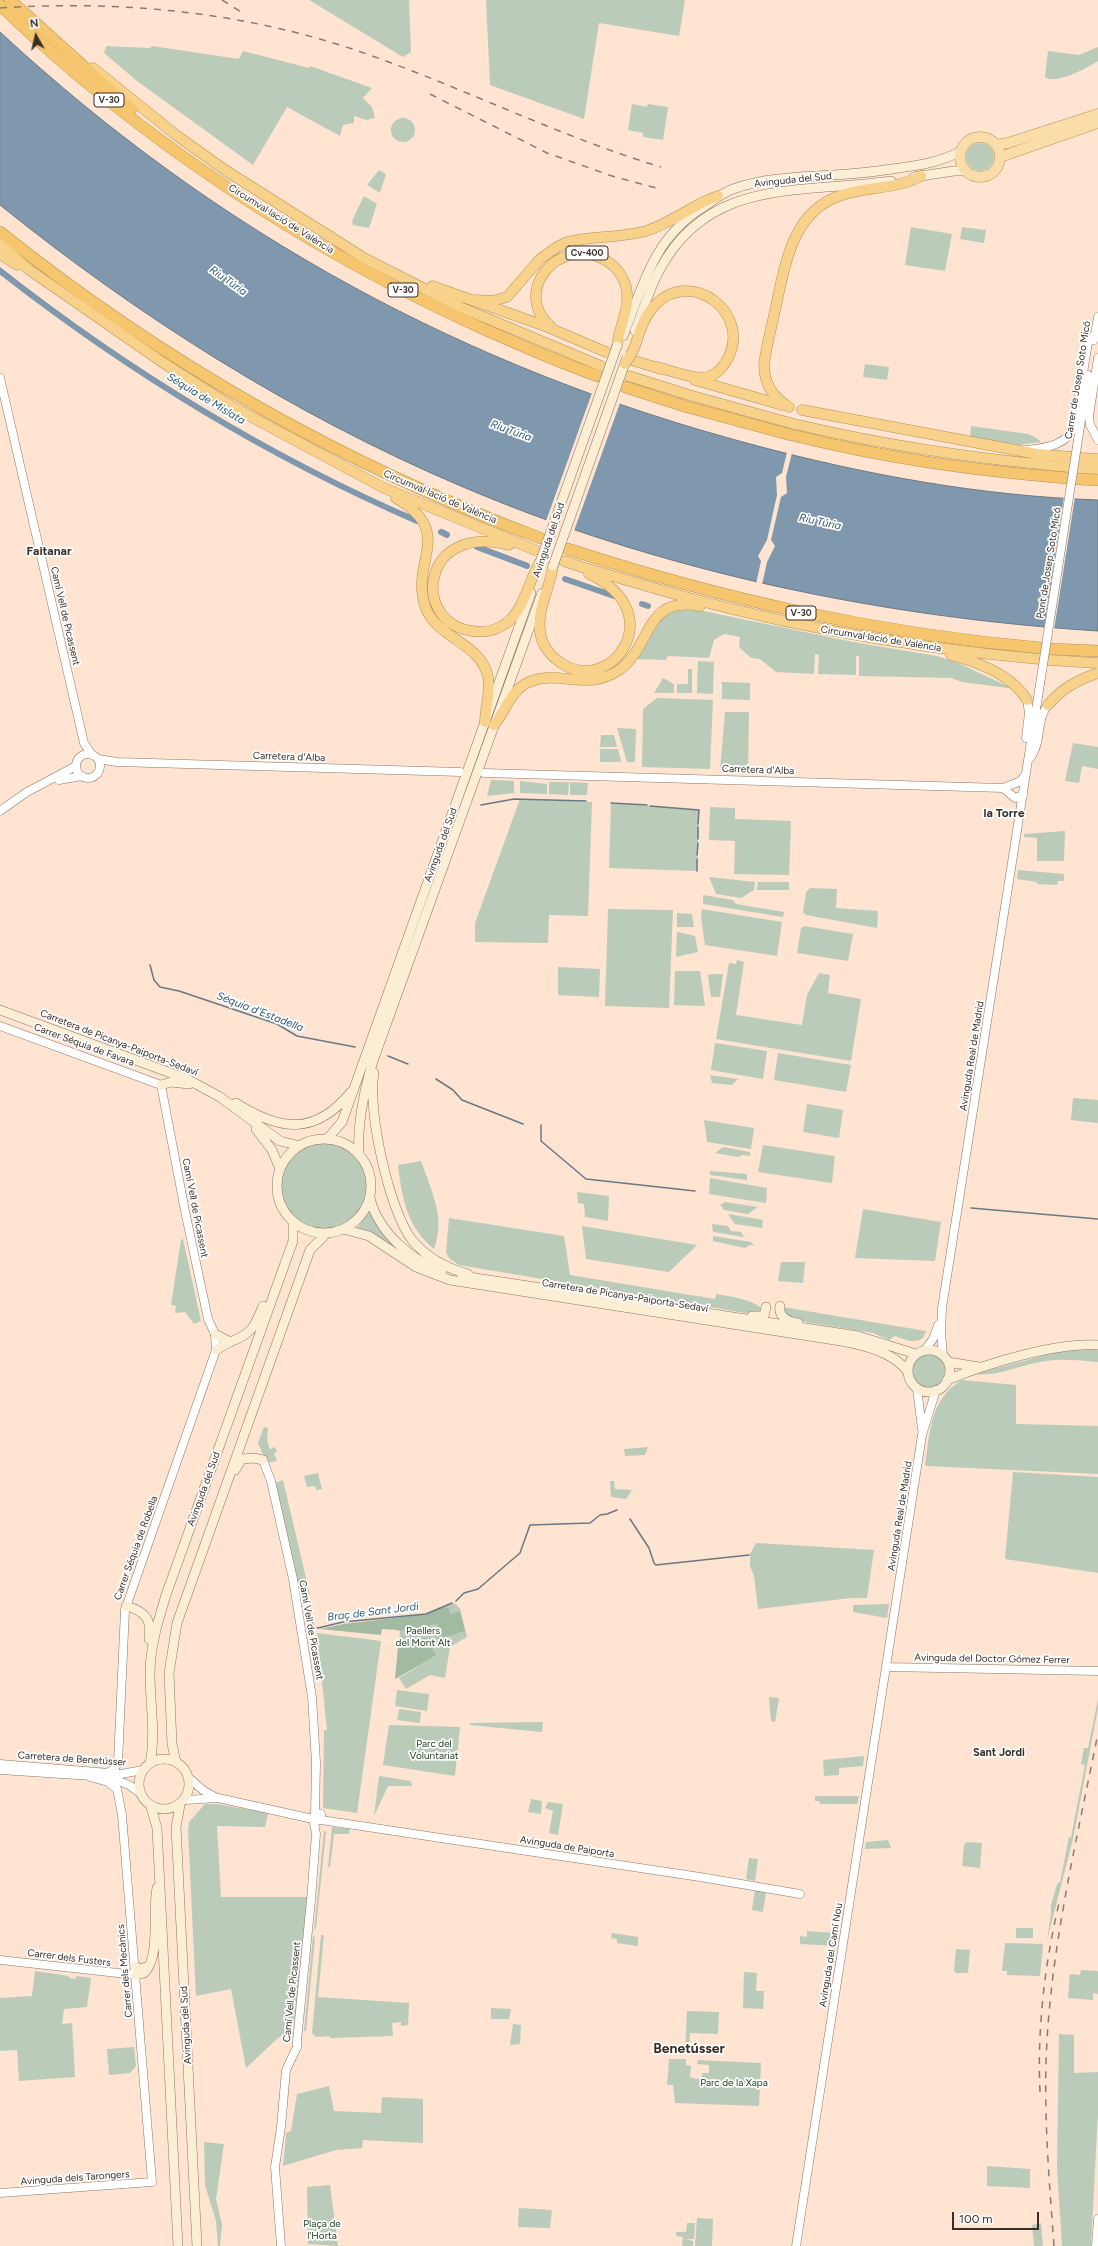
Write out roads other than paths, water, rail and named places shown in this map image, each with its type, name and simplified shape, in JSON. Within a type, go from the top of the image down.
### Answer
[{"type":"highway","points":[[10,0],[137,115],[219,176],[227,186]]},
{"type":"highway","name":"Circumval·lació de València","points":[[16,0],[111,83],[176,135],[265,197],[356,252],[406,280],[460,307],[599,371]]},
{"type":"highway","name":"Circumval·lació de València","points":[[0,5],[109,100],[168,146],[227,186],[311,239],[400,289],[519,345],[599,371]]},
{"type":"highway","points":[[796,408],[777,399],[769,389],[764,364],[786,264],[797,232],[813,212],[833,198],[854,192],[907,184],[921,176]]},
{"type":"highway","points":[[475,300],[492,301],[507,297],[540,259],[567,242],[645,231],[665,224],[705,200],[718,196]]},
{"type":"highway","name":"Circumval·lació de València","points":[[0,232],[121,323],[235,395],[382,473],[493,521],[540,538]]},
{"type":"highway","name":"Circumval·lació de València","points":[[0,244],[28,269],[162,362],[231,406],[384,488],[533,550],[482,540],[463,544],[454,549],[440,563],[435,573],[433,590],[435,600],[440,611],[455,625],[465,630],[488,631],[500,627],[516,612],[535,574]]},
{"type":"highway","points":[[356,252],[367,254],[444,291],[475,300],[554,330],[606,352]]},
{"type":"highway","points":[[0,254],[15,264],[28,269]]},
{"type":"highway","name":"Cv-400","points":[[554,330],[545,322],[537,306],[537,287],[545,271],[560,258],[569,255],[588,254],[609,262],[622,277],[626,287],[626,308],[618,334],[617,346]]},
{"type":"highway","points":[[656,367],[705,377],[719,371],[730,354],[733,343],[733,332],[726,311],[718,303],[699,292],[692,291],[672,294],[656,304],[649,313],[630,356],[656,367],[796,408],[1016,450],[1074,468],[1098,480]]},
{"type":"highway","points":[[629,376],[689,396],[796,425],[897,445],[962,456],[1074,468],[1098,460]]},
{"type":"highway","points":[[625,387],[684,406],[794,436],[924,462],[1098,469]]},
{"type":"highway","points":[[384,488],[415,511],[427,530],[428,550],[422,587],[425,606],[440,629],[476,655],[485,669],[489,685],[489,724]]},
{"type":"highway","name":"Circumval·lació de València","points":[[568,549],[686,585],[821,617],[913,633],[1046,648],[1098,652]]},
{"type":"highway","points":[[535,574],[540,562]]},
{"type":"highway","name":"Circumval·lació de València","points":[[549,579],[541,609],[540,632],[548,652],[555,659],[573,669],[584,671],[607,665],[623,649],[628,639],[630,616],[627,606],[613,588],[568,562],[726,608],[858,636],[932,648],[1044,660],[1098,663]]},
{"type":"highway","points":[[549,579],[553,566]]},
{"type":"highway","points":[[489,724],[504,713],[516,692],[532,681],[549,678],[596,680],[620,670],[632,656],[651,622],[663,612],[680,605],[711,609],[726,608]]},
{"type":"highway","points":[[932,648],[969,661],[1008,680],[1020,689],[1027,700]]},
{"type":"highway","points":[[1048,705],[1058,693],[1069,686],[1098,674]]},
{"type":"main road","points":[[996,145],[1008,143],[1098,114]]},
{"type":"main road","points":[[1000,157],[1098,123]]},
{"type":"main road","points":[[977,138],[988,139],[996,145],[1000,157],[996,169],[987,176],[975,176],[966,171],[961,163],[961,151],[968,142],[977,138]]},
{"type":"main road","name":"Avinguda del Sud","points":[[540,562],[617,346],[645,278],[661,248],[682,224],[718,196],[738,188],[765,181],[869,172],[915,166],[950,157],[961,151]]},
{"type":"main road","name":"Avinguda del Sud","points":[[553,566],[630,356],[659,271],[673,249],[692,228],[713,213],[738,200],[773,192],[819,188],[954,171],[966,171]]},
{"type":"main road","name":"Avinguda del Sud","points":[[359,1154],[358,1139],[363,1097],[373,1060],[406,972],[489,724],[535,574]]},
{"type":"main road","name":"Avinguda del Sud","points":[[327,1139],[342,1122],[489,724],[549,579]]},
{"type":"main road","points":[[406,972],[376,1062],[373,1079],[376,1123],[386,1175],[404,1225],[420,1248],[430,1257],[452,1270],[482,1278]]},
{"type":"main road","name":"Carretera de Picanya-Paiporta-Sedaví","points":[[0,1010],[159,1068],[199,1086],[220,1097],[280,1141],[300,1146]]},
{"type":"main road","points":[[161,1085],[170,1082],[199,1086]]},
{"type":"main road","points":[[220,1097],[232,1100],[266,1120],[286,1126],[309,1123],[331,1113],[355,1086]]},
{"type":"main road","name":"Carretera de Picanya-Paiporta-Sedaví","points":[[246,1117],[272,1150],[280,1168]]},
{"type":"main road","points":[[327,1139],[339,1141],[350,1146],[359,1154],[368,1167],[372,1182],[370,1198],[365,1210],[357,1220],[343,1229],[327,1233],[315,1232],[303,1228],[293,1221],[284,1210],[278,1197],[277,1183],[280,1168],[288,1156],[300,1146],[313,1140],[327,1139]]},
{"type":"main road","name":"Carretera de Picanya-Paiporta-Sedaví","points":[[370,1198],[376,1217],[401,1246],[417,1259],[446,1273],[858,1336],[882,1342],[904,1351],[921,1352]]},
{"type":"main road","name":"Avinguda del Sud","points":[[150,1764],[152,1745],[150,1659],[153,1638],[166,1596],[293,1241],[293,1221]]},
{"type":"main road","name":"Carretera de Picanya-Paiporta-Sedaví","points":[[343,1229],[369,1236],[416,1267],[450,1280],[841,1341],[883,1353],[901,1364],[908,1372]]},
{"type":"main road","name":"Avinguda del Sud","points":[[176,1762],[172,1744],[169,1685],[173,1641],[183,1602],[310,1250],[327,1233]]},
{"type":"main road","points":[[216,1350],[248,1334],[255,1326],[275,1279],[285,1262]]},
{"type":"main road","points":[[780,1306],[780,1311],[783,1317],[792,1322],[861,1333],[882,1342]]},
{"type":"main road","points":[[706,1313],[721,1311],[760,1317],[766,1313],[766,1307]]},
{"type":"main road","points":[[215,1334],[230,1342]]},
{"type":"main road","points":[[984,1367],[945,1358],[931,1350],[921,1352],[908,1365],[908,1372],[909,1378],[918,1388],[930,1392],[936,1390],[948,1380],[984,1367],[1055,1348],[1098,1345]]},
{"type":"main road","points":[[945,1358],[950,1368],[948,1380]]},
{"type":"main road","points":[[229,1477],[242,1459],[254,1458],[263,1460]]},
{"type":"main road","points":[[126,1606],[144,1613],[150,1622],[148,1647],[150,1659]]},
{"type":"main road","points":[[163,1759],[176,1762],[182,1766],[189,1778],[188,1793],[182,1802],[166,1810],[151,1806],[140,1793],[139,1785],[143,1770],[150,1764],[163,1759]]},
{"type":"main road","name":"Avinguda del Sud","points":[[182,1802],[176,1824],[197,2246]]},
{"type":"main road","name":"Avinguda del Sud","points":[[151,1806],[157,1825],[178,2246]]},
{"type":"main road","points":[[135,1970],[150,1966],[154,1948],[154,1901],[159,1875]]},
{"type":"street","name":"Carrer de Josep Soto Micó","points":[[1078,446],[1098,317]]},
{"type":"street","points":[[1016,450],[1056,445],[1066,439],[1072,432],[1075,422],[1088,342],[1095,334]]},
{"type":"street","points":[[1098,358],[1089,420],[1098,440]]},
{"type":"street","name":"Camí Vell de Picassent","points":[[0,378],[84,743],[97,760]]},
{"type":"street","name":"Pont de Josep Soto Micó","points":[[1040,684],[1078,446]]},
{"type":"street","name":"Avinguda Real de Madrid","points":[[921,1352],[936,1333],[942,1308],[1040,684]]},
{"type":"street","points":[[1027,700],[1029,713],[1026,739],[1027,765]]},
{"type":"street","points":[[1027,765],[1038,742],[1042,715],[1048,705]]},
{"type":"street","name":"Camí Vell de Picassent","points":[[80,758],[84,743]]},
{"type":"street","points":[[0,811],[40,785],[76,766],[80,758],[86,754],[97,760],[98,773],[93,777],[82,776],[40,785]]},
{"type":"street","name":"Carretera d'Alba","points":[[97,760],[117,762],[460,772]]},
{"type":"street","points":[[76,766],[82,776]]},
{"type":"street","name":"Carretera d'Alba","points":[[484,773],[1003,788],[1021,781],[1026,774]]},
{"type":"street","points":[[1014,784],[1011,788],[1012,795],[1021,807]]},
{"type":"street","points":[[1003,788],[1019,798],[1023,795]]},
{"type":"street","name":"Carrer Séquia de Favara","points":[[0,1026],[161,1085]]},
{"type":"street","name":"Camí Vell de Picassent","points":[[161,1085],[208,1319],[215,1334]]},
{"type":"street","name":"Avinguda Real de Madrid","points":[[942,1308],[941,1334],[945,1358]]},
{"type":"street","name":"Carrer Séquia de Robella","points":[[109,1772],[115,1768],[118,1762],[126,1606],[216,1350],[215,1334]]},
{"type":"street","name":"Avinguda Real de Madrid","points":[[918,1388],[922,1435]]},
{"type":"street","name":"Avinguda Real de Madrid","points":[[886,1667],[922,1435],[936,1390]]},
{"type":"street","name":"Camí Vell de Picassent","points":[[263,1460],[271,1481],[293,1579],[309,1673],[315,1723],[317,1816],[308,1933],[297,2048],[286,2070],[281,2127],[275,2167],[281,2246]]},
{"type":"street","name":"Avinguda del Doctor Gómez Ferrer","points":[[886,1667],[1098,1671]]},
{"type":"street","name":"Avinguda del Camí Nou","points":[[796,2246],[886,1667]]},
{"type":"street","name":"Carretera de Benetússer","points":[[0,1764],[124,1774],[143,1770]]},
{"type":"street","name":"Carretera de Benetússer","points":[[0,1770],[108,1777],[120,1780],[140,1793]]},
{"type":"street","name":"Carrer dels Mecànics","points":[[90,1777],[108,1782],[117,1789],[121,1812],[152,2182]]},
{"type":"street","points":[[189,1778],[204,1791],[218,1798]]},
{"type":"street","points":[[182,1802],[218,1798]]},
{"type":"street","name":"Avinguda de Paiporta","points":[[218,1798],[317,1816],[331,1820],[800,1894]]},
{"type":"street","name":"Carrer dels Fusters","points":[[0,1960],[135,1970]]},
{"type":"street","name":"Avinguda dels Tarongers","points":[[0,2193],[152,2182]]},
{"type":"street","points":[[1096,2246],[1098,2218]]},
{"type":"water","name":"Riu Túria","points":[[0,32],[83,105],[169,171],[259,231],[351,286],[447,334],[546,377],[648,414],[754,445],[839,466],[881,475],[968,489],[1055,498],[1098,500],[1098,631],[1016,624],[933,614],[851,601],[770,585],[690,565],[611,542],[533,515],[456,484],[335,426],[276,394],[218,360],[162,324],[107,286],[0,205]]},
{"type":"waterway","name":"Séquia de Mislata","points":[[0,268],[97,340],[147,374],[199,406],[304,465],[413,518]]},
{"type":"waterway","name":"Séquia de Mislata","points":[[0,271],[98,343],[200,409],[307,469],[361,496],[417,521]]},
{"type":"waterway","name":"Séquia de Mislata","points":[[442,530],[448,533]]},
{"type":"waterway","name":"Séquia de Mislata","points":[[441,532],[447,535]]},
{"type":"waterway","name":"Séquia de Mislata","points":[[477,547],[527,566]]},
{"type":"waterway","name":"Séquia de Mislata","points":[[483,547],[528,564]]},
{"type":"waterway","name":"Séquia de Mislata","points":[[566,578],[607,592]]},
{"type":"waterway","name":"Séquia de Mislata","points":[[565,579],[614,596]]},
{"type":"waterway","name":"Séquia de Mislata","points":[[642,603],[649,605]]},
{"type":"waterway","name":"Séquia de Mislata","points":[[642,604],[648,606]]},
{"type":"waterway","points":[[481,805],[514,799],[586,801]]},
{"type":"waterway","points":[[611,803],[647,805]]},
{"type":"waterway","points":[[650,806],[699,810],[698,824]]},
{"type":"waterway","points":[[698,827],[698,839]]},
{"type":"waterway","points":[[697,855],[698,843]]},
{"type":"waterway","points":[[697,859],[697,871]]},
{"type":"waterway","name":"Séquia d'Estadella","points":[[150,965],[154,980],[160,987],[179,991],[277,1024],[297,1036],[355,1047]]},
{"type":"waterway","points":[[388,1056],[408,1064]]},
{"type":"waterway","points":[[436,1079],[453,1090],[462,1100],[523,1124]]},
{"type":"waterway","points":[[541,1125],[541,1141],[586,1179],[695,1191]]},
{"type":"waterway","points":[[971,1208],[1098,1219]]},
{"type":"waterway","name":"Braç de Sant Jordi","points":[[456,1601],[464,1593],[478,1589],[520,1553],[530,1525],[590,1523],[600,1515],[617,1510]]},
{"type":"waterway","name":"Braç de Sant Jordi","points":[[630,1519],[649,1548],[656,1565],[749,1555]]},
{"type":"waterway","name":"Braç de Sant Jordi","points":[[302,1598],[306,1603]]},
{"type":"waterway","name":"Braç de Sant Jordi","points":[[307,1609],[314,1627],[318,1628],[343,1622],[426,1614],[452,1603]]},
{"type":"railway","points":[[222,0],[241,12]]},
{"type":"railway","points":[[0,8],[46,6],[137,8],[228,18],[273,27],[317,38],[361,52],[436,80],[585,141],[661,167]]},
{"type":"railway","points":[[430,94],[547,153],[612,176],[656,188]]},
{"type":"railway","points":[[1054,2246],[1047,2143],[1046,2092],[1047,2040],[1050,2001],[1060,1924],[1098,1733]]},
{"type":"railway","points":[[1040,2092],[1039,2068],[1043,1995],[1050,1946],[1060,1899]]},
{"type":"district","name":"Faitanar","points":[[49,551]]},
{"type":"district","name":"la Torre","points":[[1004,813]]},
{"type":"district","name":"Sant Jordi","points":[[999,1753]]},
{"type":"district","name":"Benetússer","points":[[689,2049]]},
{"type":"park label","name":"Paellers del Mont Alt","points":[[423,1636]]},
{"type":"park label","name":"Parc del Voluntariat","points":[[434,1750]]},
{"type":"park label","name":"Parc de la Xapa","points":[[734,2083]]},
{"type":"park label","name":"Plaça de l'Horta","points":[[322,2230]]}]
